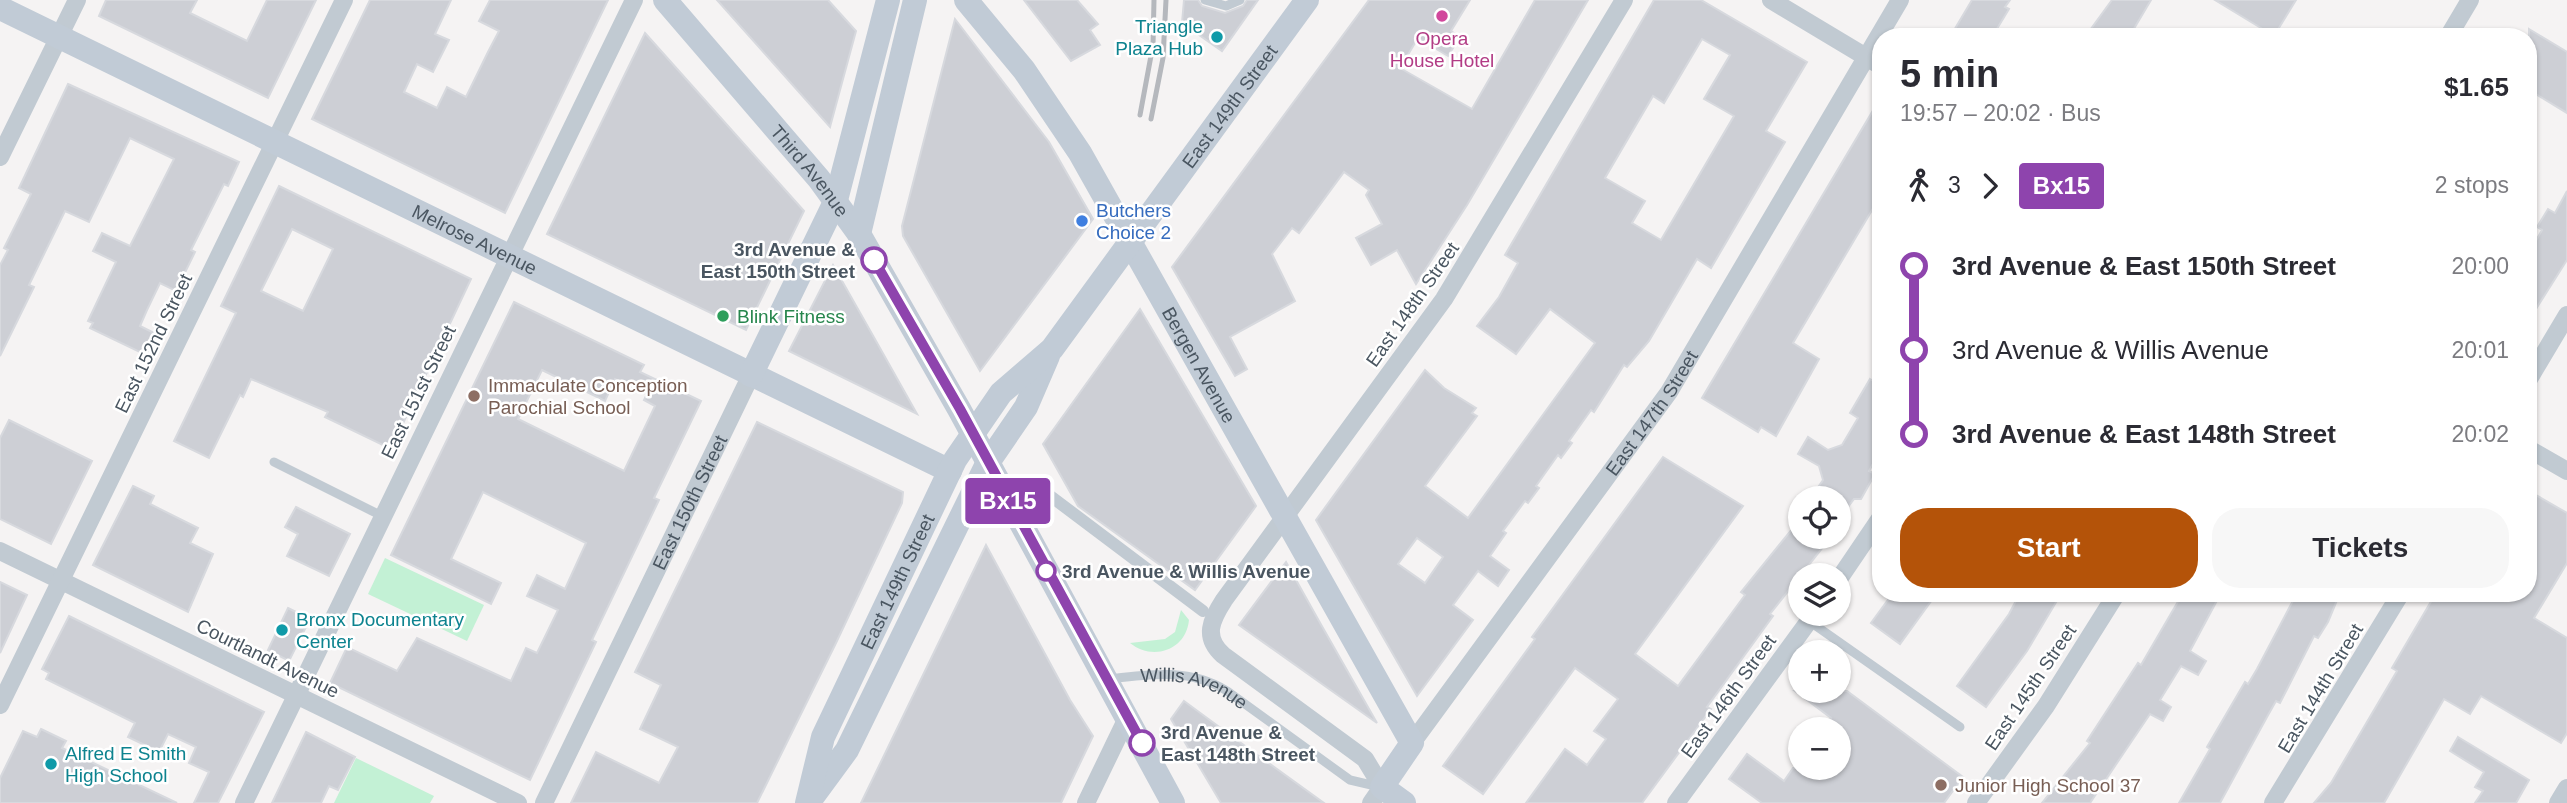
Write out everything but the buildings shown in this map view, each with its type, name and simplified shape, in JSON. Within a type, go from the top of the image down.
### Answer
[{"type":"main road","name":"Third Avenue","points":[[664,0],[836,200],[859,234],[972,434],[1105,680]]},
{"type":"main road","name":"East 150th Street","points":[[751,375],[836,200],[888,0]]},
{"type":"main road","points":[[859,234],[915,0]]},
{"type":"main road","name":"Bergen Avenue","points":[[966,0],[1024,70],[1080,153],[1412,743]]},
{"type":"main road","name":"East 149th Street","points":[[808,803],[823,737],[950,471],[972,434],[1001,393],[1052,349],[1307,0]]},
{"type":"main road","name":"Melrose Avenue","points":[[0,8],[950,471]]},
{"type":"main road","name":"East 149th Street","points":[[808,803],[847,750],[987,464],[1026,407],[1052,349]]},
{"type":"main road","points":[[1105,680],[1128,716],[1173,803]]},
{"type":"main road","name":"East 147th Street","points":[[1376,795],[1412,743]]},
{"type":"main road","name":"Willis Avenue","points":[[1376,795],[1404,803]]},
{"type":"street","points":[[0,157],[77,0]]},
{"type":"street","name":"East 152nd Street","points":[[0,705],[344,0]]},
{"type":"street","name":"East 151st Street","points":[[244,803],[507,256],[634,0]]},
{"type":"street","name":"East 148th Street","points":[[1208,614],[1284,517],[1456,280],[1624,0]]},
{"type":"street","points":[[1771,0],[1872,61]]},
{"type":"street","name":"East 147th Street","points":[[1888,28],[1900,0]]},
{"type":"street","points":[[2453,28],[2470,0]]},
{"type":"street","name":"East 147th Street","points":[[1412,743],[1663,401],[1872,65]]},
{"type":"street","points":[[2537,366],[2567,315]]},
{"type":"street","name":"East 150th Street","points":[[544,803],[751,375]]},
{"type":"street","points":[[2537,454],[2567,471]]},
{"type":"street","points":[[1037,486],[1208,614]]},
{"type":"street","points":[[1850,563],[1872,530]]},
{"type":"street","name":"Courtlandt Avenue","points":[[0,551],[518,803]]},
{"type":"street","name":"East 145th Street","points":[[1976,803],[2046,706],[2110,602]]},
{"type":"street","name":"East 144th Street","points":[[2273,803],[2396,602]]},
{"type":"street","name":"Willis Avenue","points":[[1208,614],[1210,636],[1217,650],[1365,758],[1376,795]]},
{"type":"street","name":"East 146th Street","points":[[1676,803],[1805,626]]},
{"type":"street","points":[[1086,803],[1128,716]]},
{"type":"street","points":[[2558,803],[2567,788]]},
{"type":"lane","points":[[1205,0],[1226,6],[1240,0]]},
{"type":"lane","points":[[274,462],[382,516]]},
{"type":"lane","points":[[1822,626],[1960,727]]},
{"type":"lane","name":"Willis Avenue","points":[[1105,680],[1162,674],[1205,679],[1227,691],[1350,780],[1376,795]]},
{"type":"green space","points":[[385,558],[484,605],[467,641],[368,594]]},
{"type":"green space","points":[[1181,610],[1189,620],[1187,631],[1175,646],[1158,652],[1148,651],[1130,643],[1165,639],[1175,632]]},
{"type":"green space","points":[[356,758],[434,796],[430,803],[334,803]]},
{"type":"railway","points":[[1140,115],[1153,45],[1154,0]]},
{"type":"railway","points":[[1151,119],[1163,58],[1166,0]]},
{"type":"bus line","name":"Bx15","points":[[874,260],[960,409],[987,464],[1142,743]]},
{"type":"place","name":"Opera House Hotel","points":[[1442,16]]},
{"type":"place","name":"Triangle Plaza Hub","points":[[1217,37]]},
{"type":"place","name":"Butchers Choice 2","points":[[1082,221]]},
{"type":"place","name":"3rd Avenue & East 150th Street","points":[[874,260]]},
{"type":"place","name":"Blink Fitness","points":[[723,316]]},
{"type":"place","name":"Immaculate Conception Parochial School","points":[[474,396]]},
{"type":"place","name":"3rd Avenue & Willis Avenue","points":[[1046,571]]},
{"type":"place","name":"Bronx Documentary Center","points":[[282,630]]},
{"type":"place","name":"3rd Avenue & East 148th Street","points":[[1142,743]]},
{"type":"place","name":"Alfred E Smith High School","points":[[51,764]]},
{"type":"place","name":"Junior High School 37","points":[[1941,785]]}]
